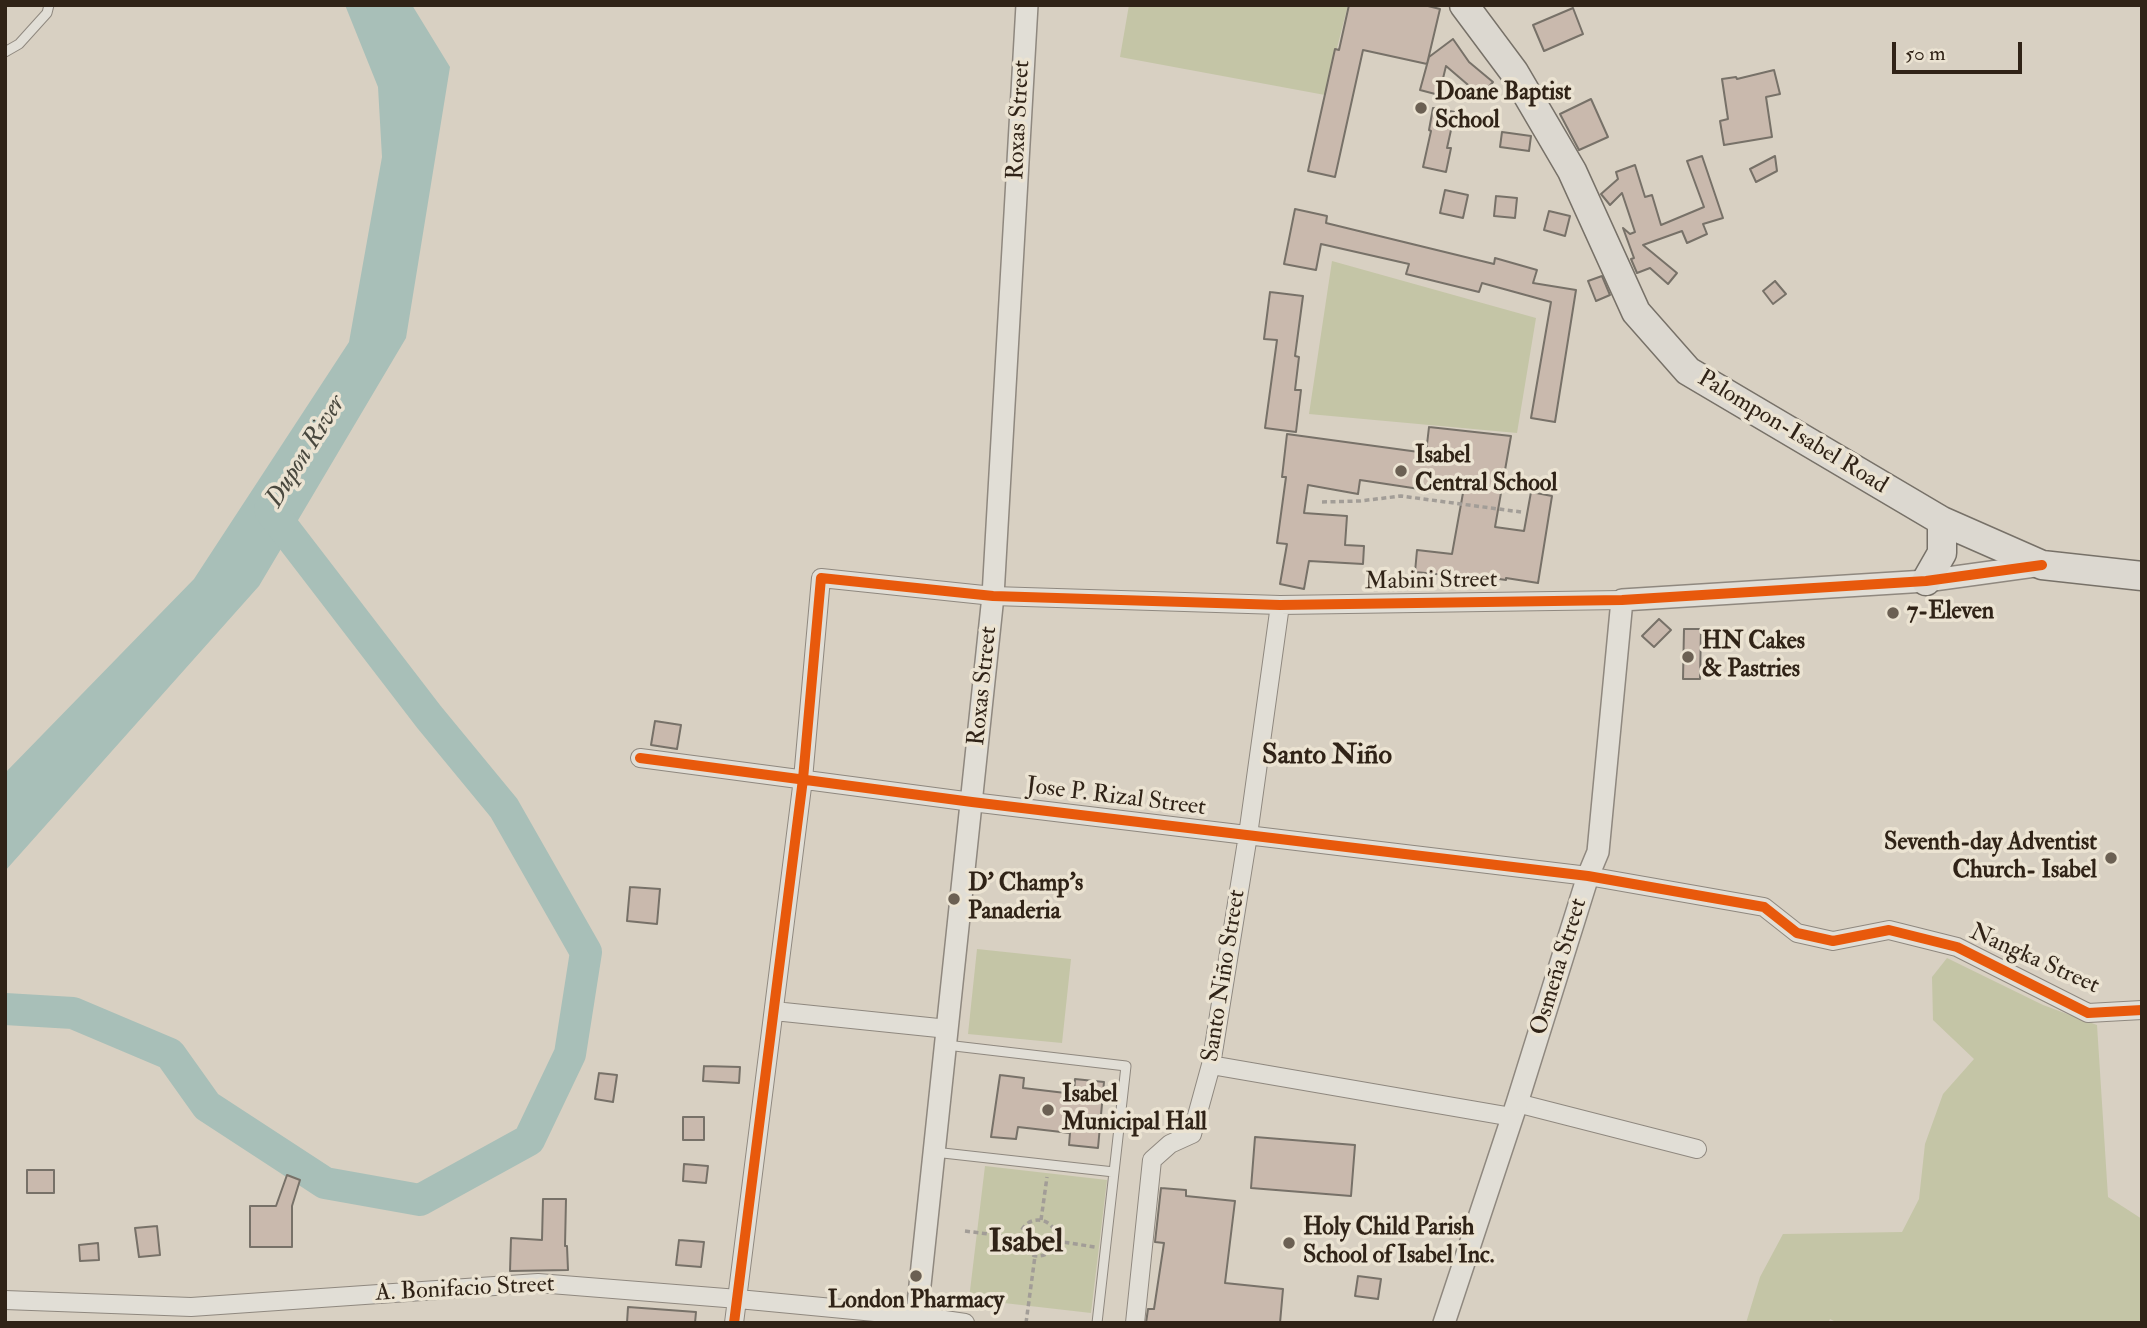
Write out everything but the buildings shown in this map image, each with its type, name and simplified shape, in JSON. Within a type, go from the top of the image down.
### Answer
[{"type":"highway","name":"Palompon-Isabel Road","points":[[1464,5],[1514,72],[1572,171],[1636,312],[1688,371],[1942,521],[2042,565],[2142,576]]},
{"type":"highway","points":[[1926,581],[1942,553],[1942,521]]},
{"type":"street","name":"Roxas Street","points":[[916,1320],[993,596],[1027,5]]},
{"type":"street","name":"Mabini Street","points":[[803,779],[821,578],[993,596],[1280,606],[1622,600],[1926,581],[2042,565]]},
{"type":"street","name":"Osmeña Street","points":[[1444,1323],[1598,852],[1622,600]]},
{"type":"street","name":"Santo Niño Street","points":[[1135,1323],[1152,1160],[1170,1143],[1192,1134],[1211,1065],[1248,835],[1280,606]]},
{"type":"street","name":"Jose P. Rizal Street","points":[[640,758],[972,802],[1588,876]]},
{"type":"street","points":[[734,1323],[803,779]]},
{"type":"street","name":"Nangka Street","points":[[1588,876],[1764,907],[1797,933],[1833,942],[1889,930],[1957,947],[2088,1013],[2142,1010]]},
{"type":"street","points":[[774,1011],[947,1037]]},
{"type":"street","points":[[1211,1065],[1515,1110],[1698,1149]]},
{"type":"street","name":"A. Bonifacio Street","points":[[5,1300],[191,1307],[538,1283],[737,1299],[916,1320],[965,1323]]},
{"type":"lane","points":[[5,52],[19,44],[47,13],[49,5]]},
{"type":"lane","points":[[947,1037],[1126,1066],[1097,1323]]},
{"type":"lane","points":[[934,1153],[1114,1172]]},
{"type":"path","points":[[1322,502],[1401,496],[1521,512]]},
{"type":"path","points":[[1041,1220],[1049,1164]]},
{"type":"path","points":[[1035,1219],[1041,1220],[1052,1226],[1056,1241],[1052,1250],[1035,1256],[1024,1250],[1019,1238],[1024,1226],[1035,1219]]},
{"type":"path","points":[[965,1230],[1019,1238]]},
{"type":"path","points":[[1056,1241],[1106,1248]]},
{"type":"path","points":[[1026,1323],[1035,1256]]},
{"type":"green space","points":[[1129,5],[1348,5],[1325,95],[1120,57]]},
{"type":"green space","points":[[1332,261],[1536,318],[1517,433],[1309,414]]},
{"type":"green space","points":[[977,949],[1071,959],[1062,1043],[968,1034]]},
{"type":"green space","points":[[1947,958],[2043,1005],[2097,1025],[2108,1197],[2142,1219],[2142,1323],[1838,1323],[1830,1319],[1828,1323],[1746,1323],[1760,1277],[1783,1234],[1902,1232],[1919,1199],[1925,1144],[1943,1094],[1974,1059],[1933,1020],[1932,977]]},
{"type":"green space","points":[[985,1166],[1107,1180],[1091,1313],[969,1299]]},
{"type":"water","name":"Dupon River","points":[[345,5],[412,5],[450,67],[406,338],[259,586],[5,871],[5,773],[194,579],[349,342],[382,157],[378,87]]},
{"type":"waterway","name":"Dupon River","points":[[5,1009],[73,1013],[170,1054],[207,1106],[325,1183],[420,1200],[529,1140],[570,1054],[586,952],[504,808],[429,717],[270,510]]},
{"type":"cycle path","points":[[734,1323],[803,779],[821,578],[993,596],[1280,605],[1622,600],[1926,581],[2042,565]]},
{"type":"cycle path","points":[[640,758],[972,802],[1588,876],[1764,907],[1797,933],[1833,941],[1889,930],[1957,947],[2088,1013],[2142,1010]]},
{"type":"place","name":"Doane Baptist School","points":[[1421,108]]},
{"type":"place","name":"Isabel Central School","points":[[1401,471]]},
{"type":"place","name":"7-Eleven","points":[[1893,613]]},
{"type":"place","name":"HN Cakes & Pastries","points":[[1688,657]]},
{"type":"place","name":"Seventh-day Adventist Church- Isabel","points":[[2111,858]]},
{"type":"place","name":"D' Champ's Panaderia","points":[[954,899]]},
{"type":"place","name":"Isabel Municipal Hall","points":[[1048,1110]]},
{"type":"place","name":"Holy Child Parish School of Isabel Inc.","points":[[1289,1243]]},
{"type":"place","name":"London Pharmacy","points":[[916,1276]]},
{"type":"district","name":"Santo Niño","points":[[1327,757]]},
{"type":"district","name":"Isabel","points":[[1026,1244]]}]
